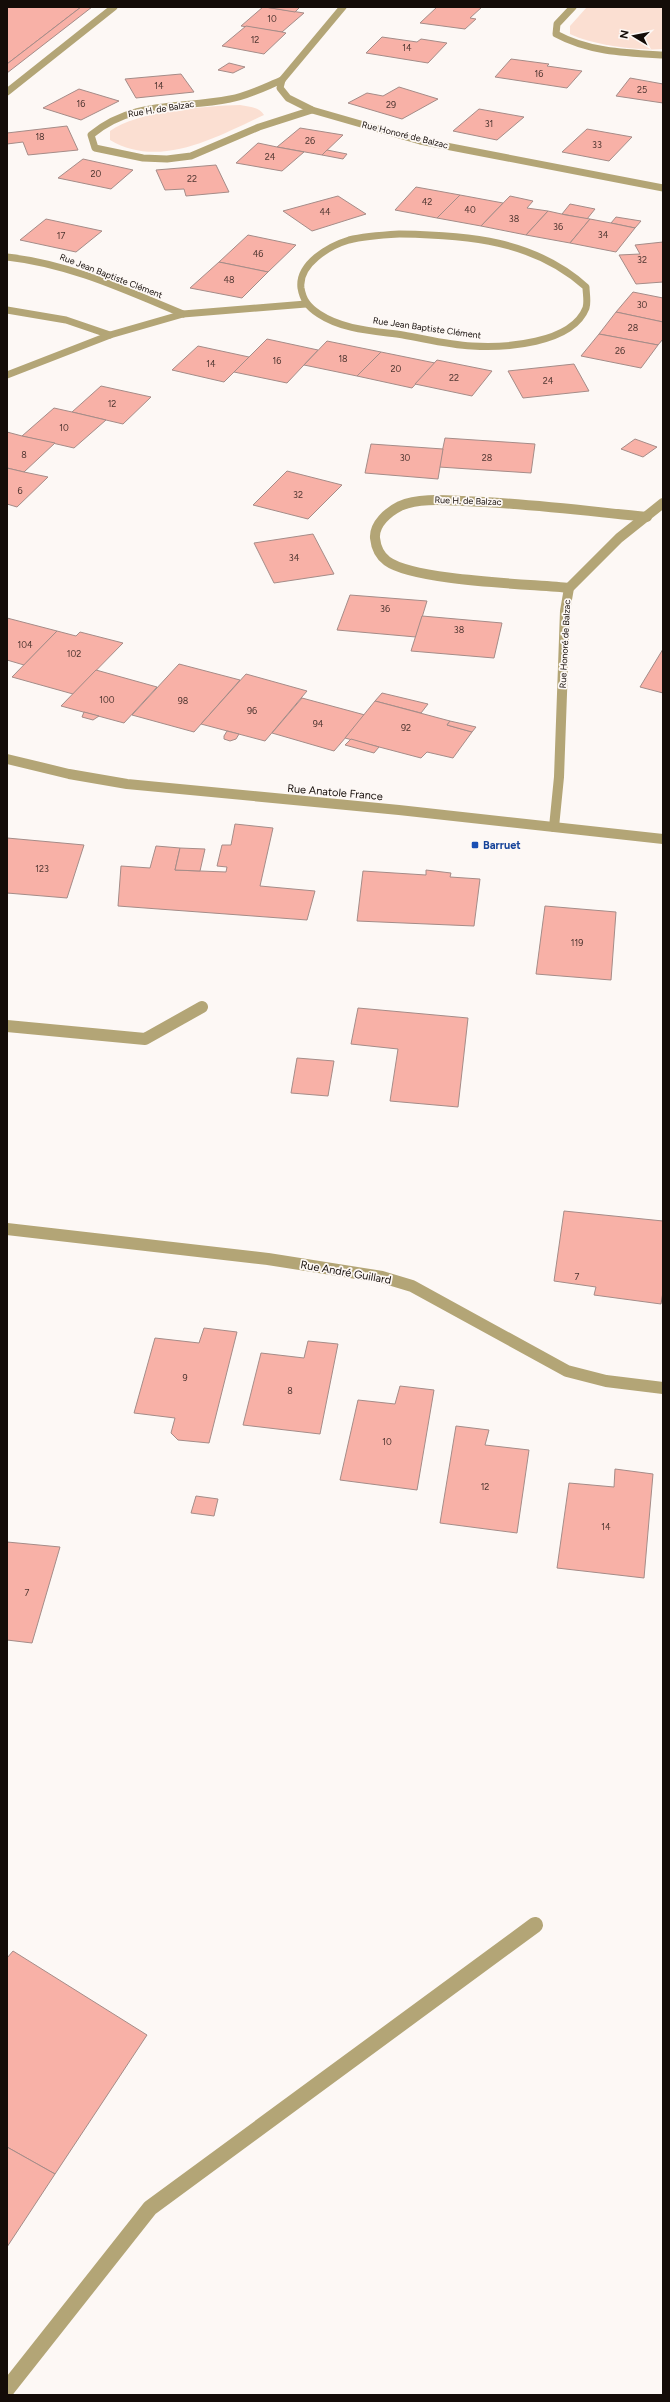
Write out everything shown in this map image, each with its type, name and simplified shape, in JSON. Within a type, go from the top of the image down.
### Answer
[{"type":"street","points":[[7,92],[114,7]]},
{"type":"street","points":[[282,80],[318,39],[343,7]]},
{"type":"street","points":[[573,7],[557,24],[556,34],[566,41],[580,45],[663,55]]},
{"type":"street","name":"Rue Honoré de Balzac","points":[[282,80],[280,88],[288,98],[312,110],[420,141],[663,188]]},
{"type":"street","name":"Rue H. de Balzac","points":[[282,80],[233,99],[125,114],[102,123],[91,135],[95,148],[114,154],[142,159],[169,159],[193,155],[243,133],[312,110]]},
{"type":"street","name":"Rue Jean Baptiste Clément","points":[[7,375],[110,335],[183,314],[306,304],[319,315],[337,322],[370,330],[471,346],[500,346],[538,341],[566,330],[579,319],[586,307],[586,287],[562,267],[545,257],[515,248],[456,237],[392,234],[354,239],[331,247],[314,260],[302,273],[299,287],[306,304]]},
{"type":"street","name":"Rue Jean Baptiste Clément","points":[[7,257],[27,258],[64,267],[183,314]]},
{"type":"street","points":[[7,310],[66,320],[110,335]]},
{"type":"street","name":"Rue H. de Balzac","points":[[569,588],[432,576],[405,570],[387,561],[380,553],[376,548],[375,533],[382,519],[400,506],[432,500],[500,502],[647,516]]},
{"type":"street","name":"Rue Honoré de Balzac","points":[[554,827],[559,777],[565,611],[569,588],[619,538],[663,503]]},
{"type":"street","name":"Rue Anatole France","points":[[7,759],[62,773],[127,784],[663,839]]},
{"type":"street","points":[[7,1026],[145,1039],[202,1007]]},
{"type":"street","name":"Rue André Guillard","points":[[7,1229],[268,1259],[382,1277],[412,1286],[567,1371],[606,1381],[663,1388]]},
{"type":"street","points":[[7,2389],[150,2208],[535,1925]]},
{"type":"shaded area","points":[[587,7],[663,7],[663,49],[641,49],[615,46],[591,41],[570,34],[570,26]]},
{"type":"shaded area","points":[[240,105],[257,109],[264,115],[228,132],[188,147],[169,151],[149,152],[129,148],[110,140],[110,131],[122,124],[154,114],[191,108]]},
{"type":"building","points":[[7,7],[81,7],[7,64]]},
{"type":"building","points":[[81,7],[92,7],[7,73],[7,64]]},
{"type":"building","points":[[263,7],[304,13],[282,32],[241,26]]},
{"type":"building","points":[[265,7],[300,7],[295,12]]},
{"type":"building","points":[[437,7],[482,7],[470,18],[476,19],[465,29],[420,23]]},
{"type":"building","points":[[246,26],[286,33],[264,54],[222,46]]},
{"type":"building","points":[[382,37],[417,42],[421,39],[447,43],[428,63],[366,53]]},
{"type":"building","points":[[511,59],[549,64],[547,66],[582,71],[567,88],[495,77]]},
{"type":"building","points":[[229,63],[245,67],[233,73],[218,70]]},
{"type":"building","points":[[181,74],[194,92],[136,98],[125,79]]},
{"type":"building","points":[[630,78],[663,84],[663,103],[616,96]]},
{"type":"building","points":[[399,87],[438,99],[402,119],[348,103],[367,93],[383,96]]},
{"type":"building","points":[[79,89],[119,101],[81,120],[43,108]]},
{"type":"building","points":[[479,109],[524,117],[497,140],[453,131]]},
{"type":"building","points":[[67,126],[78,150],[28,155],[23,142],[7,144],[7,133]]},
{"type":"building","points":[[300,128],[343,135],[322,155],[277,147]]},
{"type":"building","points":[[587,129],[632,137],[609,161],[562,152]]},
{"type":"building","points":[[258,143],[304,152],[282,171],[236,163]]},
{"type":"building","points":[[327,150],[347,154],[343,159],[322,155]]},
{"type":"building","points":[[83,159],[133,170],[111,189],[58,178]]},
{"type":"building","points":[[216,165],[229,192],[186,196],[184,189],[165,190],[156,170]]},
{"type":"building","points":[[416,187],[460,195],[437,218],[395,210]]},
{"type":"building","points":[[460,195],[503,203],[481,226],[437,218]]},
{"type":"building","points":[[338,196],[366,214],[312,231],[283,211]]},
{"type":"building","points":[[510,196],[533,201],[527,208],[548,211],[526,235],[481,226]]},
{"type":"building","points":[[570,204],[595,209],[587,219],[562,214]]},
{"type":"building","points":[[548,211],[590,219],[570,243],[526,235]]},
{"type":"building","points":[[616,217],[641,221],[635,228],[611,223]]},
{"type":"building","points":[[46,219],[102,231],[76,252],[20,240]]},
{"type":"building","points":[[590,219],[635,228],[616,252],[570,243]]},
{"type":"building","points":[[248,235],[296,245],[268,272],[219,262]]},
{"type":"building","points":[[663,242],[663,282],[636,284],[619,255],[640,254],[635,245]]},
{"type":"building","points":[[219,262],[268,272],[242,298],[190,288]]},
{"type":"building","points":[[633,292],[663,298],[663,322],[616,312]]},
{"type":"building","points":[[616,312],[663,322],[663,339],[658,345],[599,334]]},
{"type":"building","points":[[599,334],[658,345],[641,368],[581,356]]},
{"type":"building","points":[[267,339],[318,350],[287,383],[234,372]]},
{"type":"building","points":[[327,341],[381,352],[357,376],[304,365]]},
{"type":"building","points":[[198,346],[249,357],[224,382],[172,370]]},
{"type":"building","points":[[381,352],[435,363],[412,388],[357,376]]},
{"type":"building","points":[[437,360],[492,371],[472,396],[415,384]]},
{"type":"building","points":[[574,364],[589,391],[523,398],[508,371]]},
{"type":"building","points":[[101,386],[151,397],[123,424],[72,412]]},
{"type":"building","points":[[54,408],[106,420],[74,448],[22,436]]},
{"type":"building","points":[[7,432],[55,443],[24,472],[7,468]]},
{"type":"building","points":[[445,438],[535,444],[531,473],[439,467]]},
{"type":"building","points":[[635,439],[657,447],[643,457],[621,449]]},
{"type":"building","points":[[371,444],[443,449],[438,479],[365,473]]},
{"type":"building","points":[[7,468],[48,477],[17,507],[7,504]]},
{"type":"building","points":[[287,471],[342,485],[308,519],[253,505]]},
{"type":"building","points":[[313,534],[334,574],[274,583],[254,543]]},
{"type":"building","points":[[350,595],[427,601],[416,637],[337,630]]},
{"type":"building","points":[[422,616],[502,623],[494,658],[411,651]]},
{"type":"building","points":[[7,618],[57,631],[24,665],[7,660]]},
{"type":"building","points":[[57,631],[76,636],[80,632],[123,643],[73,694],[12,677]]},
{"type":"building","points":[[663,649],[663,693],[640,687]]},
{"type":"building","points":[[179,664],[240,680],[194,732],[132,715]]},
{"type":"building","points":[[96,670],[157,687],[124,723],[61,706]]},
{"type":"building","points":[[246,674],[307,691],[265,741],[201,724]]},
{"type":"building","points":[[382,693],[428,704],[421,713],[375,701]]},
{"type":"building","points":[[302,698],[365,715],[334,751],[272,733]]},
{"type":"building","points":[[375,701],[450,721],[447,725],[472,732],[453,758],[427,752],[421,758],[345,738]]},
{"type":"building","points":[[84,712],[99,716],[93,720],[82,717]]},
{"type":"building","points":[[450,721],[476,727],[472,732],[447,725]]},
{"type":"building","points":[[227,731],[239,734],[236,739],[230,741],[224,739]]},
{"type":"building","points":[[351,739],[379,747],[374,753],[345,745]]},
{"type":"building","points":[[235,824],[273,828],[260,886],[315,891],[307,920],[118,906],[121,866],[150,868],[156,846],[180,848],[175,870],[226,872],[227,867],[217,866],[222,845],[231,845]]},
{"type":"building","points":[[7,838],[84,845],[67,898],[7,893]]},
{"type":"building","points":[[180,848],[205,849],[200,871],[175,870]]},
{"type":"building","points":[[426,870],[451,873],[450,877],[480,879],[474,926],[357,921],[363,871],[426,875]]},
{"type":"building","points":[[545,906],[616,912],[611,980],[536,974]]},
{"type":"building","points":[[358,1008],[468,1018],[458,1107],[390,1101],[398,1049],[351,1044]]},
{"type":"building","points":[[297,1058],[334,1061],[328,1096],[291,1093]]},
{"type":"building","points":[[564,1211],[663,1221],[663,1292],[661,1304],[594,1295],[596,1287],[554,1281]]},
{"type":"building","points":[[204,1328],[237,1332],[209,1443],[178,1440],[171,1433],[175,1418],[134,1413],[155,1338],[199,1343]]},
{"type":"building","points":[[308,1341],[338,1344],[320,1434],[243,1425],[261,1353],[304,1358]]},
{"type":"building","points":[[400,1386],[434,1390],[417,1490],[340,1480],[358,1400],[395,1404]]},
{"type":"building","points":[[456,1426],[489,1430],[485,1445],[529,1450],[517,1533],[440,1523]]},
{"type":"building","points":[[615,1469],[653,1474],[644,1578],[557,1568],[569,1483],[614,1487]]},
{"type":"building","points":[[196,1496],[218,1499],[214,1516],[191,1513]]},
{"type":"building","points":[[7,1542],[60,1547],[32,1643],[7,1640]]},
{"type":"building","points":[[13,1951],[147,2035],[55,2174],[7,2147],[7,1958]]},
{"type":"building","points":[[7,2147],[55,2174],[7,2247]]},
{"type":"place","name":"Barruet","points":[[475,845]]}]
